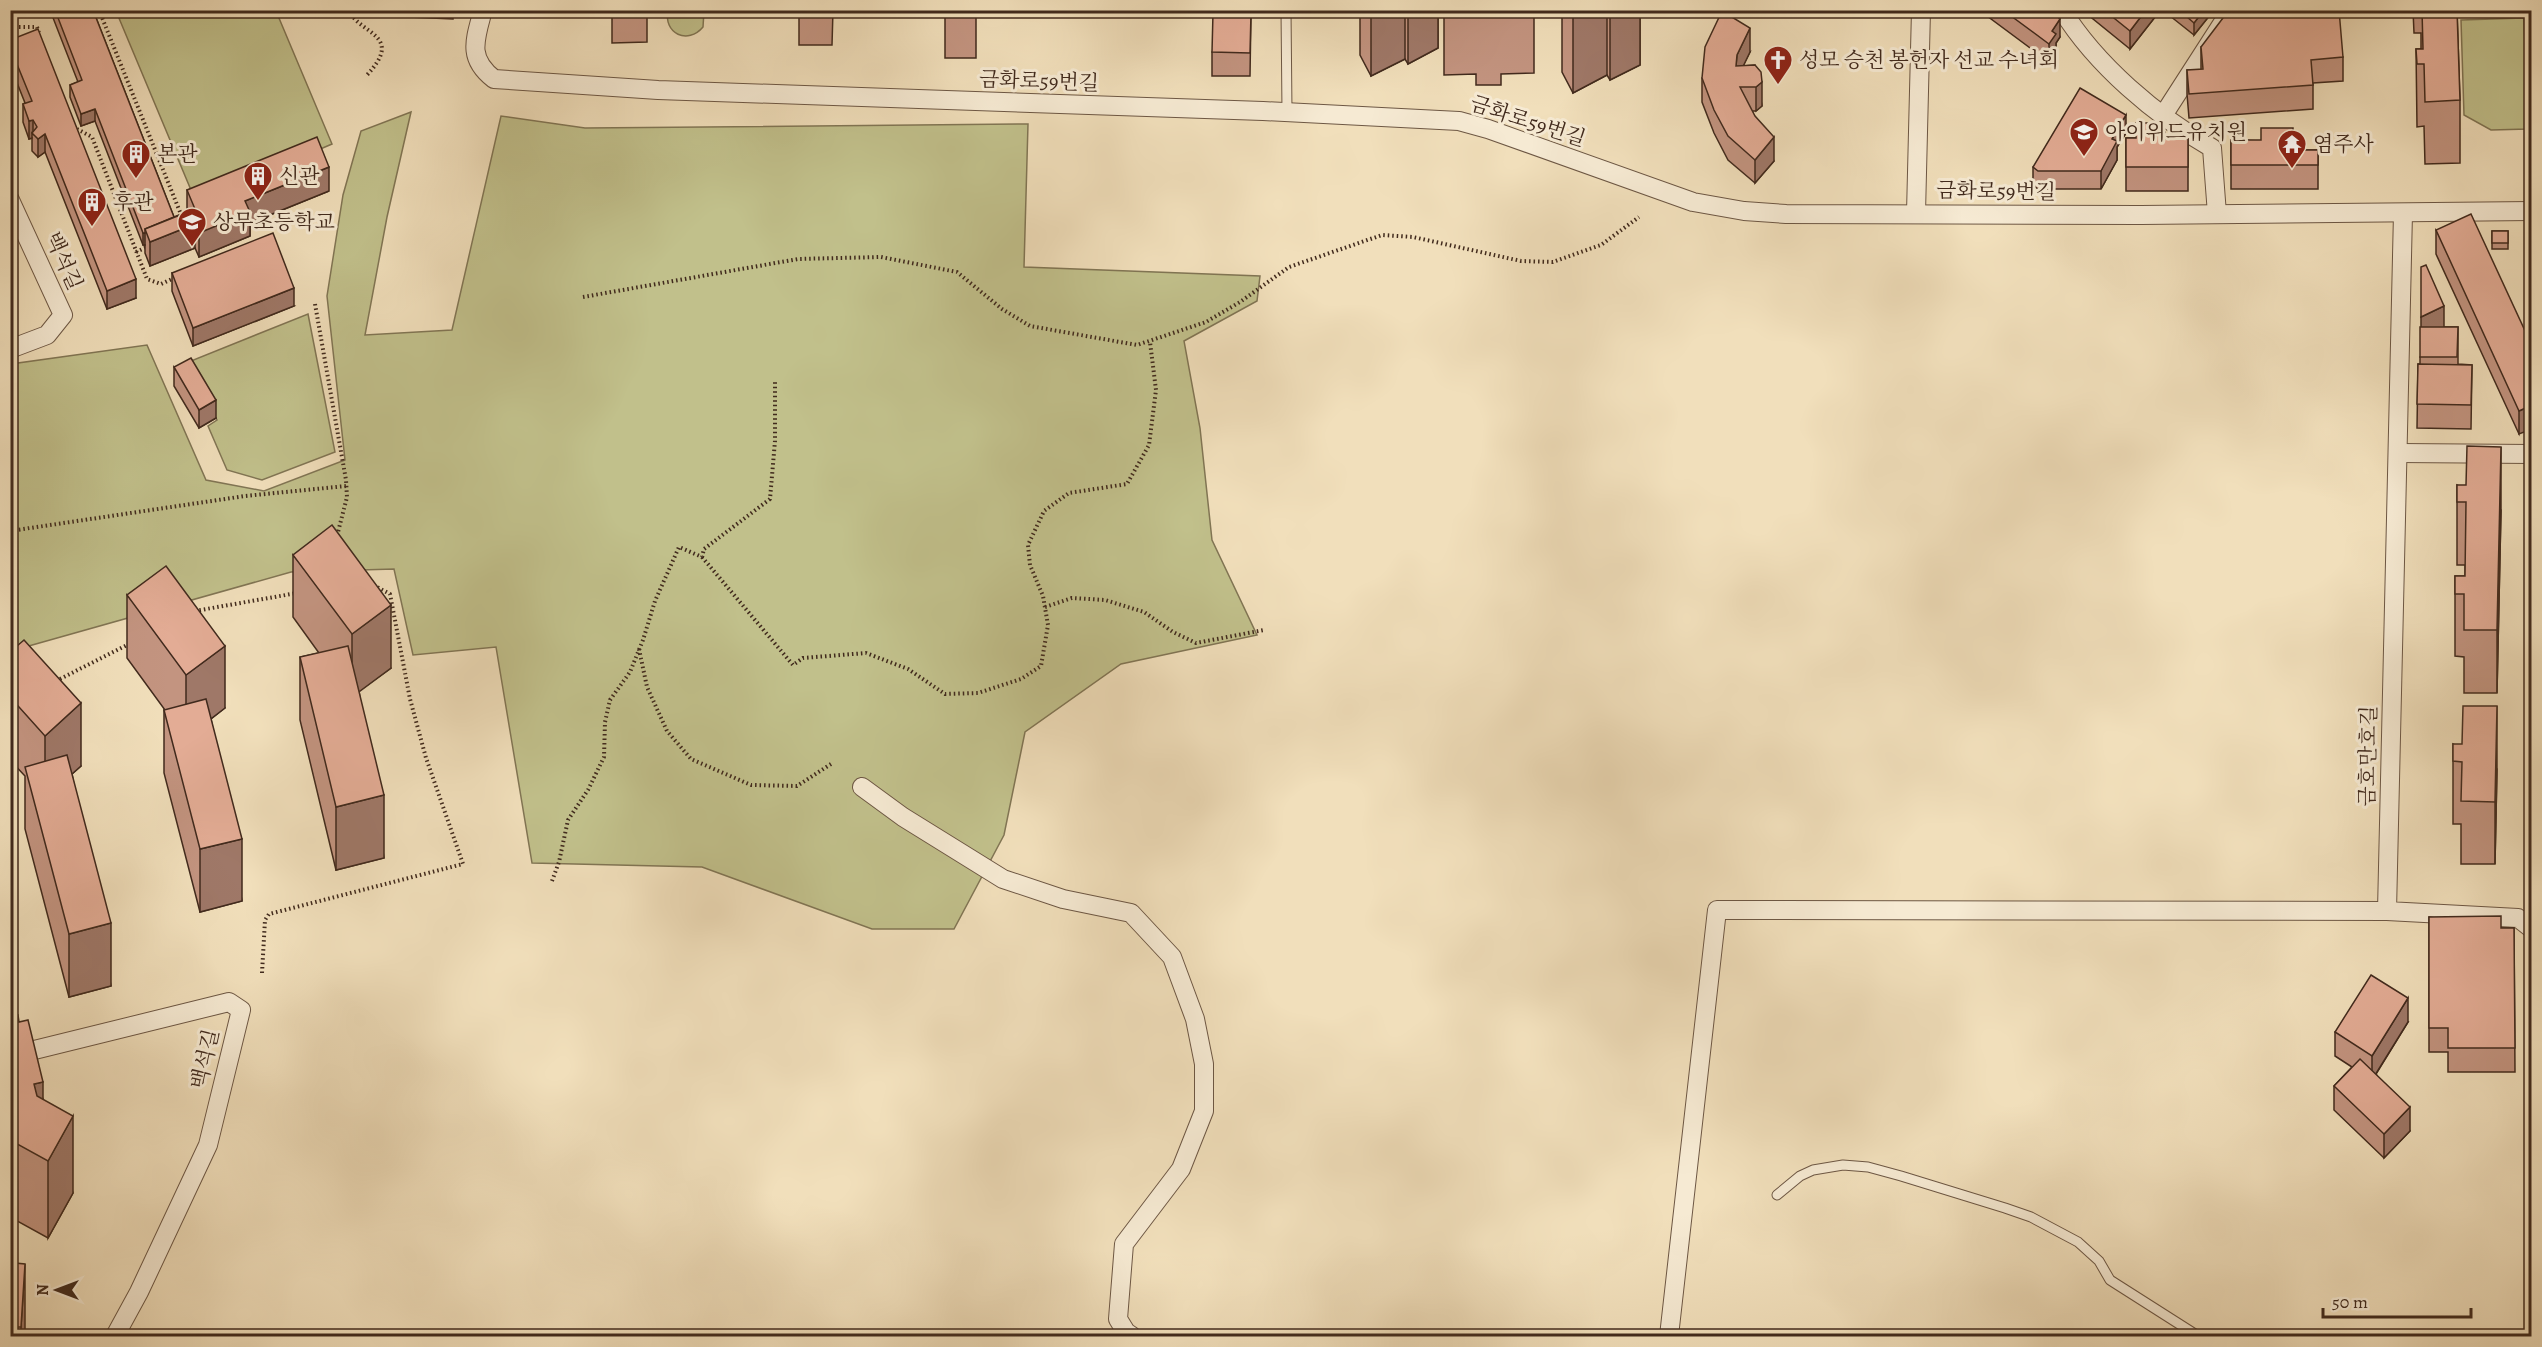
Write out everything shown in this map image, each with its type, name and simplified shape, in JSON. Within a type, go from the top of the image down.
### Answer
[{"type":"street","name":"금화로59번길","points":[[483,10],[475,47],[476,60],[494,79],[658,90],[1287,112],[1459,121],[1488,129],[1693,202],[1744,211],[1786,214],[2141,216],[2532,211]]},
{"type":"street","points":[[1916,213],[1921,10]]},
{"type":"street","points":[[2062,10],[2077,35],[2111,72],[2188,134],[2212,148],[2217,214]]},
{"type":"street","points":[[2164,114],[2231,10]]},
{"type":"street","name":"백석길","points":[[10,200],[63,315],[47,335],[10,349]]},
{"type":"street","name":"금호만호길","points":[[2387,912],[2403,213]]},
{"type":"street","points":[[2399,453],[2532,454]]},
{"type":"street","points":[[862,787],[903,817],[1003,879],[1063,899],[1131,913],[1172,957],[1195,1018],[1204,1064],[1204,1111],[1181,1169],[1124,1244],[1118,1319],[1126,1332],[1132,1336]]},
{"type":"street","points":[[1670,1336],[1717,910],[2387,912],[2517,918],[2532,929]]},
{"type":"street","name":"백석길","points":[[10,1056],[229,1002],[241,1010],[208,1145],[139,1292],[115,1336]]},
{"type":"lane","points":[[1286,10],[1287,112]]},
{"type":"lane","points":[[1777,1195],[1800,1176],[1813,1170],[1843,1165],[1868,1167],[2005,1208],[2031,1217],[2078,1242],[2099,1261],[2110,1280],[2198,1336]]},
{"type":"path","points":[[99,10],[183,219]]},
{"type":"path","points":[[349,10],[352,18],[372,31],[380,40],[382,48],[375,67],[366,76]]},
{"type":"path","points":[[10,27],[37,27],[41,38]]},
{"type":"path","points":[[74,121],[78,131],[92,137],[147,279],[161,284],[181,276]]},
{"type":"path","points":[[583,297],[798,259],[881,256],[957,272],[1002,309],[1030,326],[1137,345],[1206,322],[1240,302],[1289,267],[1382,235],[1413,237],[1521,261],[1553,262],[1601,244],[1639,217]]},
{"type":"path","points":[[136,252],[156,243]]},
{"type":"path","points":[[315,303],[347,498],[335,545]]},
{"type":"path","points":[[552,880],[559,862],[568,820],[588,790],[604,758],[605,722],[610,700],[630,672],[655,601],[679,547],[702,557],[793,665],[803,658],[866,653],[908,669],[945,694],[978,693],[1021,679],[1041,666],[1048,625],[1042,596],[1034,579],[1028,545],[1044,511],[1069,493],[1127,484],[1149,445],[1156,390],[1150,342]]},
{"type":"path","points":[[702,557],[704,549],[770,499],[775,441],[775,381]]},
{"type":"path","points":[[10,531],[244,496],[346,486]]},
{"type":"path","points":[[262,973],[265,920],[269,914],[463,864],[426,758],[410,699],[390,594],[374,585]]},
{"type":"path","points":[[185,613],[305,591]]},
{"type":"path","points":[[1045,608],[1072,598],[1105,600],[1144,612],[1173,632],[1196,643],[1264,630]]},
{"type":"path","points":[[53,682],[135,641]]},
{"type":"path","points":[[639,649],[647,687],[667,730],[691,759],[751,785],[797,786],[831,764]]},
{"type":"shaded area","points":[[668,10],[704,11],[703,27],[690,35],[678,34],[669,25]]},
{"type":"shaded area","points":[[116,11],[276,11],[332,144],[196,202]]},
{"type":"shaded area","points":[[2524,18],[2528,129],[2491,130],[2464,115],[2461,20]]},
{"type":"shaded area","points":[[411,112],[387,217],[365,335],[452,330],[501,116],[585,128],[1028,124],[1024,267],[1260,276],[1257,301],[1184,341],[1200,428],[1212,540],[1257,635],[1121,664],[1025,732],[1004,835],[954,929],[872,929],[702,867],[532,863],[496,647],[413,655],[394,569],[291,572],[11,651],[11,364],[147,345],[206,480],[264,491],[345,460],[327,296],[343,195],[361,131]]},
{"type":"shaded area","points":[[308,314],[335,452],[262,480],[227,470],[208,426],[217,420],[191,374],[176,367]]},
{"type":"building","name":"본관","points":[[55,10],[93,10],[174,217],[145,229],[145,233],[143,233],[95,109],[81,114],[70,85],[82,80]]},
{"type":"building","points":[[1570,10],[1584,10],[1573,16]]},
{"type":"building","points":[[2003,10],[2049,10],[2060,19],[2052,31],[2056,34],[2049,44]]},
{"type":"building","points":[[2104,10],[2146,10],[2130,31]]},
{"type":"building","points":[[2179,10],[2204,10],[2194,23]]},
{"type":"building","points":[[2229,10],[2339,10],[2343,57],[2311,60],[2313,85],[2189,94],[2187,70],[2203,69],[2201,47]]},
{"type":"building","points":[[2422,10],[2457,10],[2460,100],[2425,102],[2424,64],[2417,64],[2416,49],[2423,49]]},
{"type":"building","points":[[1722,11],[1750,28],[1737,55],[1736,66],[1755,65],[1761,72],[1762,82],[1756,87],[1740,87],[1755,116],[1774,137],[1755,160],[1728,136],[1714,110],[1702,78],[1705,47]]},
{"type":"building","points":[[1213,13],[1251,13],[1250,53],[1212,52]]},
{"type":"building","name":"후관","points":[[38,29],[136,279],[107,291],[45,134],[38,139],[32,133],[37,127],[33,120],[29,121],[23,104],[32,101],[10,47],[10,40]]},
{"type":"building","points":[[2080,88],[2126,115],[2112,139],[2117,141],[2101,171],[2038,171],[2033,167]]},
{"type":"building","points":[[2136,123],[2159,123],[2159,132],[2165,132],[2165,139],[2188,139],[2188,167],[2126,167],[2126,138],[2136,138]]},
{"type":"building","points":[[2261,128],[2293,128],[2293,142],[2304,142],[2304,150],[2318,150],[2318,165],[2231,165],[2231,140],[2261,140]]},
{"type":"building","points":[[317,137],[329,167],[245,201],[250,212],[199,233],[195,224],[150,242],[145,229],[195,209],[187,190]]},
{"type":"building","points":[[2471,214],[2532,346],[2532,405],[2519,411],[2436,230]]},
{"type":"building","points":[[2492,231],[2508,231],[2508,243],[2492,243]]},
{"type":"building","points":[[273,233],[294,288],[193,328],[172,273]]},
{"type":"building","points":[[2426,265],[2444,306],[2421,317],[2421,267]]},
{"type":"building","points":[[2420,327],[2458,327],[2457,357],[2420,357]]},
{"type":"building","points":[[191,358],[216,400],[199,410],[174,367]]},
{"type":"building","points":[[2418,364],[2472,365],[2471,405],[2417,404]]},
{"type":"building","points":[[2467,446],[2501,447],[2497,630],[2464,630],[2464,594],[2455,594],[2455,576],[2465,576],[2466,502],[2457,502],[2457,485],[2466,485]]},
{"type":"building","points":[[332,525],[391,605],[352,634],[293,555]]},
{"type":"building","points":[[166,566],[225,646],[186,675],[127,595]]},
{"type":"building","points":[[24,640],[81,703],[45,736],[10,697],[10,652]]},
{"type":"building","points":[[348,646],[384,795],[336,807],[300,657]]},
{"type":"building","points":[[206,699],[242,839],[200,849],[164,710]]},
{"type":"building","points":[[2463,706],[2497,706],[2495,802],[2461,801],[2462,762],[2453,761],[2453,744],[2462,744]]},
{"type":"building","points":[[67,755],[111,923],[69,934],[25,767]]},
{"type":"building","points":[[2501,916],[2501,928],[2514,928],[2515,1048],[2448,1048],[2448,1028],[2429,1028],[2429,917]]},
{"type":"building","points":[[2371,975],[2408,998],[2372,1056],[2335,1032]]},
{"type":"building","points":[[18,1015],[19,1022],[28,1020],[43,1082],[34,1084],[37,1096],[73,1116],[48,1161],[10,1142],[10,1111],[15,1103],[10,1099],[10,1017]]},
{"type":"building","points":[[2360,1059],[2410,1107],[2384,1134],[2334,1086]]},
{"type":"building","points":[[10,1257],[15,1258],[15,1263],[25,1264],[21,1327],[10,1327]]},
{"type":"place","name":"성모 승천 봉헌자 선교 수녀회","points":[[1778,86]]},
{"type":"place","name":"아이위드유치원","points":[[2084,158]]},
{"type":"place","name":"염주사","points":[[2292,170]]},
{"type":"place","name":"본관","points":[[136,180]]},
{"type":"place","name":"신관","points":[[258,202]]},
{"type":"place","name":"후관","points":[[92,228]]},
{"type":"place","name":"상무초등학교","points":[[192,248]]}]
